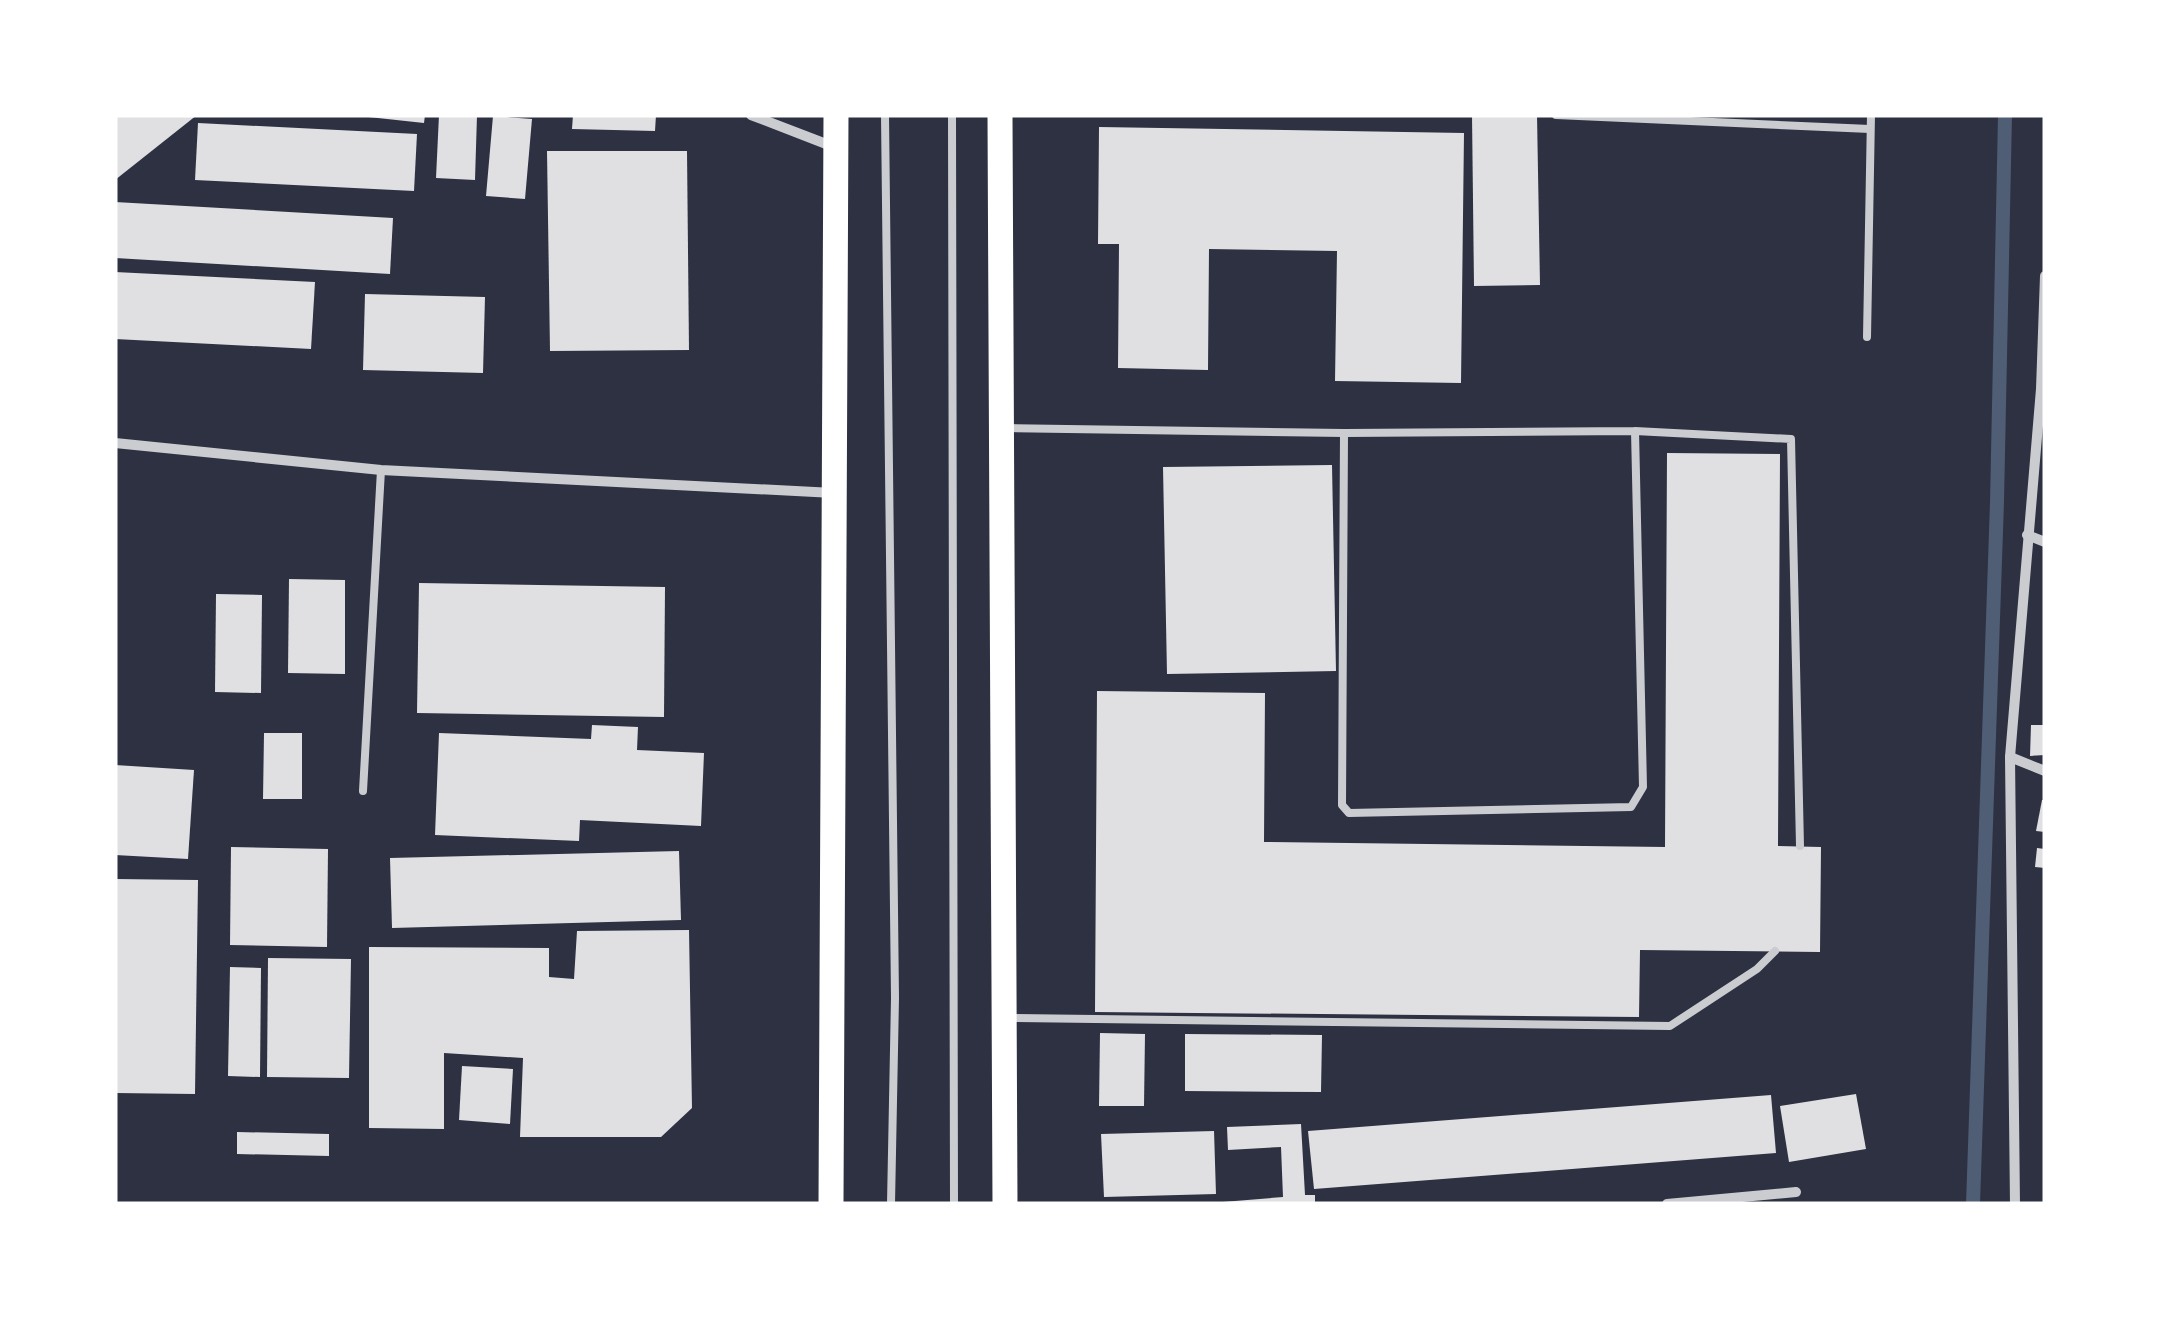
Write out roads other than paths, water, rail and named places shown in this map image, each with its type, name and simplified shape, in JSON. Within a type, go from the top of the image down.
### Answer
[{"type":"main road","points":[[831,1204],[836,115]]},
{"type":"main road","points":[[1000,115],[1004,1204]]},
{"type":"street","points":[[751,115],[836,148]]},
{"type":"street","points":[[2016,1204],[2010,757],[2041,389],[2045,276]]},
{"type":"street","points":[[115,444],[381,470],[835,493]]},
{"type":"street","points":[[2027,536],[2045,542]]},
{"type":"street","points":[[2010,757],[2045,771]]},
{"type":"street","points":[[1666,1204],[1796,1192]]},
{"type":"lane","points":[[885,115],[895,998],[891,1204]]},
{"type":"lane","points":[[952,115],[954,1204]]},
{"type":"lane","points":[[1556,115],[1870,129]]},
{"type":"lane","points":[[1867,337],[1871,115]]},
{"type":"lane","points":[[1002,428],[1344,433],[1635,431],[1790,439],[1800,846]]},
{"type":"lane","points":[[1344,433],[1340,798],[1349,813],[1631,808],[1638,799],[1643,787],[1635,431]]},
{"type":"lane","points":[[363,791],[381,470]]},
{"type":"lane","points":[[1005,1018],[1052,1015],[1670,1026],[1758,969],[1775,951]]},
{"type":"waterway","points":[[1973,1204],[1997,502],[2005,115]]}]
